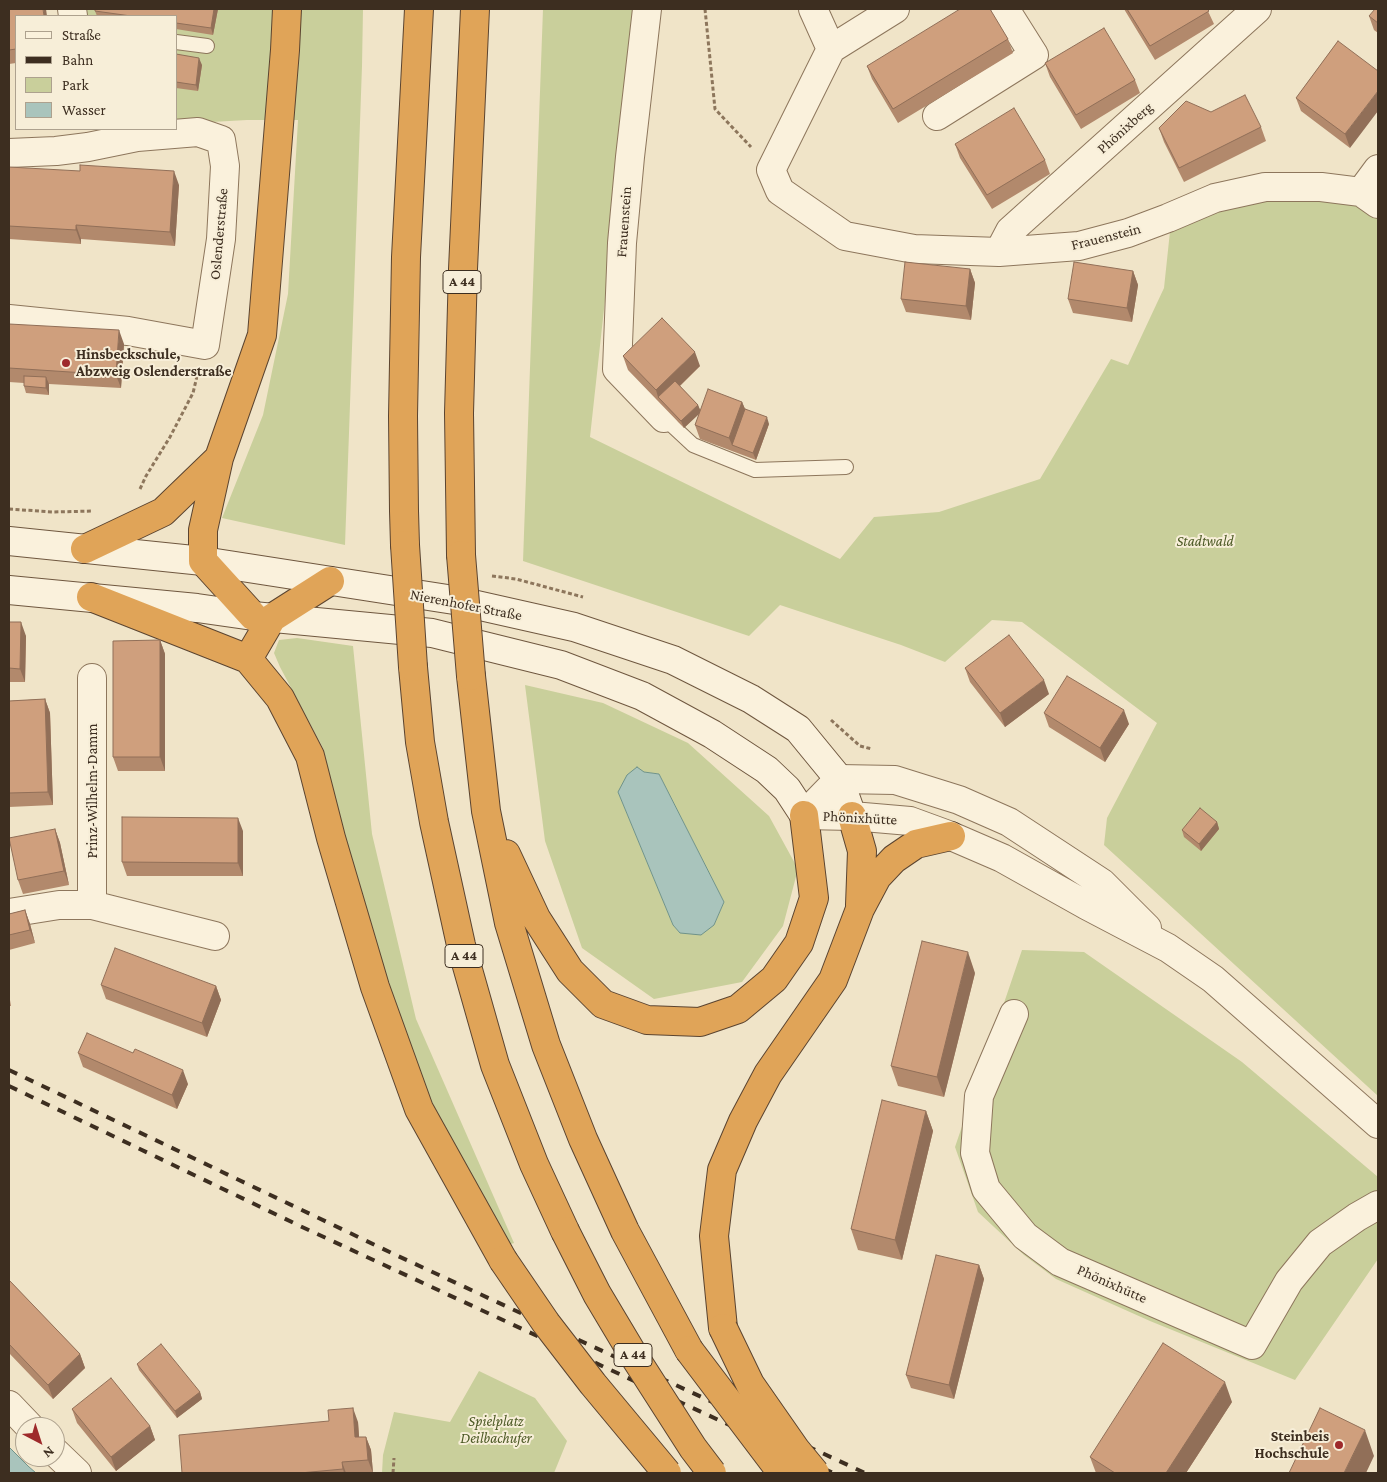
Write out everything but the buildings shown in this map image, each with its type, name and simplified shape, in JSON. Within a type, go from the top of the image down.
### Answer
[{"type":"highway","points":[[263,617],[203,561],[203,530],[219,458],[262,335],[287,9]]},
{"type":"highway","name":"A 44","points":[[419,9],[406,257],[403,416],[404,510],[413,667],[420,742],[432,813],[460,945],[495,1065],[534,1164],[565,1231],[598,1294],[634,1356],[693,1448],[712,1473]]},
{"type":"highway","name":"A 44","points":[[475,9],[463,269],[459,413],[460,555],[486,811],[509,923],[546,1045],[583,1139],[625,1231],[689,1350],[782,1473]]},
{"type":"highway","points":[[85,549],[163,512],[219,458]]},
{"type":"highway","points":[[248,660],[263,617],[330,581]]},
{"type":"highway","points":[[91,597],[248,660],[280,698],[310,756],[331,838],[375,987],[419,1109],[503,1260],[546,1323],[593,1384],[668,1473]]},
{"type":"highway","points":[[486,811],[536,918],[570,971],[603,1004],[647,1020],[700,1022],[738,1009],[774,979],[799,943],[814,898],[804,816]]},
{"type":"highway","points":[[852,816],[862,851],[860,909]]},
{"type":"highway","points":[[816,1473],[796,1450],[750,1384],[723,1328],[714,1236],[722,1170],[743,1121],[768,1074],[833,980],[860,909],[877,877],[894,859],[916,844],[951,836]]},
{"type":"street","name":"Frauenstein","points":[[647,9],[622,243],[617,369],[664,418]]},
{"type":"street","points":[[813,9],[831,48]]},
{"type":"street","points":[[771,170],[831,48],[895,9]]},
{"type":"street","points":[[937,116],[1034,55],[1005,9]]},
{"type":"street","name":"Phönixberg","points":[[999,252],[1010,232],[1257,9]]},
{"type":"street","name":"Oslenderstraße","points":[[9,153],[56,151],[87,138],[138,133],[198,132],[221,140],[225,166],[221,238],[205,345]]},
{"type":"street","name":"Frauenstein","points":[[771,170],[780,191],[845,236],[914,249],[999,252],[1079,246],[1128,233],[1215,198],[1265,186],[1321,187],[1370,198],[1378,168]]},
{"type":"street","points":[[9,319],[128,331],[205,345]]},
{"type":"street","name":"Nierenhofer Straße","points":[[9,541],[203,561],[454,600],[556,623],[673,660],[751,698],[798,729],[838,779],[852,816]]},
{"type":"street","points":[[9,590],[432,633],[561,665],[642,696],[712,734],[766,770],[787,789],[804,816]]},
{"type":"street","name":"Prinz-Wilhelm-Damm","points":[[92,678],[92,905]]},
{"type":"street","name":"Phönixhütte","points":[[804,816],[838,779],[895,780],[959,800],[1008,822],[1102,883],[1168,948]]},
{"type":"street","name":"Phönixhütte","points":[[804,816],[852,816],[910,821],[1002,858],[1168,948],[1213,978],[1378,1124]]},
{"type":"street","points":[[9,913],[59,905],[92,905],[215,936]]},
{"type":"street","name":"Phönixhütte","points":[[1014,1014],[978,1096],[975,1153],[986,1189],[1025,1236],[1060,1262],[1252,1345],[1290,1281],[1320,1243],[1378,1205]]},
{"type":"street","points":[[9,1405],[20,1417]]},
{"type":"street","points":[[65,1462],[77,1473]]},
{"type":"lane","points":[[178,42],[207,46]]},
{"type":"lane","points":[[664,418],[693,445],[755,470],[846,467]]},
{"type":"path","points":[[705,9],[715,109],[771,170]]},
{"type":"path","points":[[134,495],[141,488],[146,476],[170,438],[193,393],[205,345]]},
{"type":"path","points":[[9,509],[53,512],[100,510]]},
{"type":"path","points":[[393,1473],[394,1458]]},
{"type":"green space","points":[[85,9],[363,9],[345,545],[222,518],[263,415],[288,294],[298,120],[247,120],[178,124],[178,15],[85,15]]},
{"type":"green space","name":"Stadtwald","points":[[543,9],[636,9],[590,437],[840,559],[874,517],[939,512],[1040,479],[1111,359],[1128,365],[1164,288],[1171,222],[1266,190],[1378,209],[1378,1096],[1104,845],[1107,818],[1157,723],[1022,622],[992,620],[945,662],[901,645],[780,605],[749,636],[523,561]]},
{"type":"green space","points":[[297,638],[353,646],[372,834],[416,1019],[514,1243],[508,1245],[486,1212],[432,1102],[400,1026],[353,870],[323,748],[274,653],[279,640]]},
{"type":"green space","points":[[525,685],[603,703],[688,743],[769,816],[798,869],[783,926],[742,982],[654,999],[582,948],[545,841]],"holes":[[[644,772],[659,774],[724,902],[714,925],[680,933],[673,925],[618,792]]]},
{"type":"green space","points":[[1022,950],[1084,952],[1242,1062],[1378,1177],[1378,1259],[1295,1380],[1150,1321],[1056,1279],[1024,1255],[978,1212],[955,1147]]},
{"type":"green space","name":"Spielplatz Deilbachufer","points":[[479,1371],[535,1398],[567,1441],[554,1473],[382,1473],[383,1455],[394,1412],[450,1422]]},
{"type":"water","points":[[637,767],[644,772],[659,774],[724,902],[714,925],[701,935],[680,933],[673,925],[618,792],[627,775]]},
{"type":"water","points":[[9,1447],[15,1453],[15,1467],[29,1467],[36,1473],[9,1473]]},
{"type":"railway","points":[[9,1070],[398,1256],[865,1473]]},
{"type":"railway","points":[[9,1086],[300,1226],[833,1473]]},
{"type":"place","name":"Hinsbeckschule, Abzweig Oslenderstraße","points":[[66,363]]},
{"type":"place","name":"Steinbeis Hochschule","points":[[1339,1445]]}]
